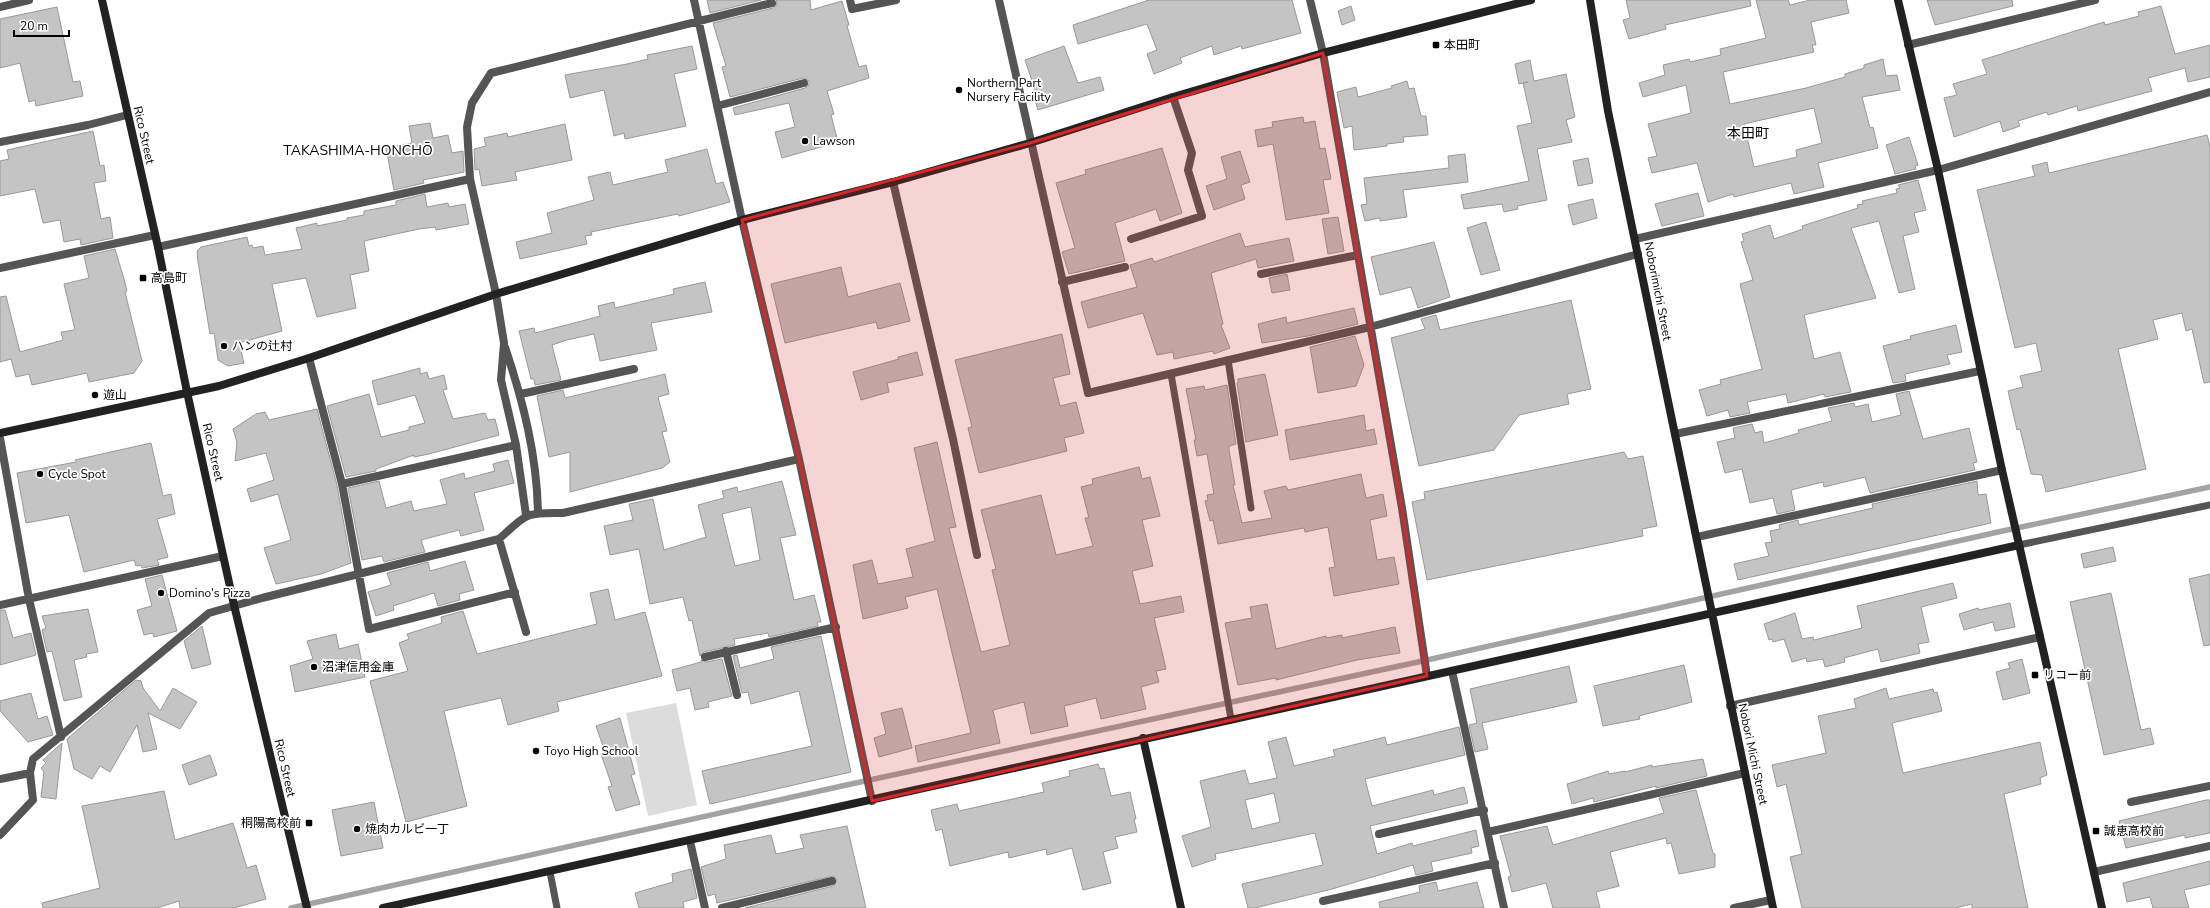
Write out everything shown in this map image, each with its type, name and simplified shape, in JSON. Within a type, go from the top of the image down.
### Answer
[{"type":"street","points":[[0,7],[29,0]]},
{"type":"street","name":"Rico Street","points":[[102,0],[158,247],[187,392],[234,605],[307,908]]},
{"type":"street","points":[[694,0],[742,220],[799,459],[872,800]]},
{"type":"street","points":[[850,0],[852,9],[896,0]]},
{"type":"street","points":[[999,0],[1030,143],[1088,393],[1370,327],[1638,254]]},
{"type":"street","points":[[1310,0],[1323,53],[1402,508],[1427,676]]},
{"type":"street","points":[[0,433],[219,386],[309,358],[496,294],[742,220],[893,182],[1030,143],[1173,97],[1323,53],[1532,0]]},
{"type":"street","name":"Noborimichi Street","points":[[1590,0],[1608,111],[1710,604]]},
{"type":"street","points":[[1898,0],[1938,170],[1980,371],[2102,908]]},
{"type":"street","points":[[1908,45],[2094,0]]},
{"type":"street","points":[[538,512],[537,479],[521,394],[504,343],[496,294],[470,179],[467,127],[472,103],[491,74],[772,3]]},
{"type":"street","points":[[717,106],[804,83]]},
{"type":"street","points":[[1635,239],[1938,170],[2210,92]]},
{"type":"street","points":[[1131,239],[1202,216],[1188,170],[1192,153],[1173,97]]},
{"type":"street","points":[[0,142],[88,125],[127,114]]},
{"type":"street","points":[[158,247],[470,179]]},
{"type":"street","points":[[893,182],[953,439],[977,555]]},
{"type":"street","points":[[0,268],[155,236]]},
{"type":"street","points":[[1261,274],[1358,256]]},
{"type":"street","points":[[1062,282],[1125,266]]},
{"type":"street","points":[[504,343],[501,380],[516,445],[526,515]]},
{"type":"street","points":[[309,358],[342,484],[369,629],[515,592]]},
{"type":"street","points":[[521,394],[634,369]]},
{"type":"street","points":[[1675,434],[1980,371]]},
{"type":"street","points":[[0,438],[29,599],[61,737]]},
{"type":"street","points":[[342,484],[516,445]]},
{"type":"street","points":[[0,836],[32,800],[30,773],[33,759],[209,613],[234,605],[499,539],[526,515],[538,512],[563,513],[799,459]]},
{"type":"street","points":[[1697,537],[2002,470]]},
{"type":"street","points":[[499,539],[526,632]]},
{"type":"street","points":[[383,908],[690,841],[1143,738],[1712,614],[2019,545]]},
{"type":"street","points":[[0,605],[223,556]]},
{"type":"street","name":"Nobori Michi Street","points":[[1710,604],[1772,904]]},
{"type":"street","points":[[705,657],[836,627]]},
{"type":"street","points":[[1730,706],[2040,637]]},
{"type":"street","points":[[726,651],[737,695]]},
{"type":"street","points":[[1452,671],[1484,810],[1504,908]]},
{"type":"street","points":[[1143,738],[1181,908]]},
{"type":"street","points":[[0,779],[30,773]]},
{"type":"street","points":[[1488,832],[1745,773]]},
{"type":"street","points":[[2131,802],[2210,786]]},
{"type":"street","points":[[1378,834],[1484,810]]},
{"type":"street","points":[[690,841],[705,908]]},
{"type":"street","points":[[2094,872],[2210,846]]},
{"type":"street","points":[[1323,901],[1495,863]]},
{"type":"street","points":[[722,908],[832,881]]},
{"type":"street","points":[[1734,908],[1772,904]]},
{"type":"lane","points":[[1228,360],[1251,508]]},
{"type":"lane","points":[[1171,374],[1231,719]]},
{"type":"lane","points":[[2019,545],[2210,505]]},
{"type":"lane","points":[[550,872],[557,908]]},
{"type":"highlighted area","points":[[1323,53],[1402,508],[1427,676],[872,801],[799,459],[742,220],[1030,143]]},
{"type":"shaded area","points":[[676,703],[697,805],[648,816],[626,713]]},
{"type":"building","points":[[707,0],[761,0],[710,13]]},
{"type":"building","points":[[776,0],[810,0],[811,10],[842,1],[849,25],[847,26],[859,67],[866,65],[869,78],[827,91],[834,114],[831,115],[838,142],[782,158],[775,132],[795,127],[789,103],[735,115],[733,108],[805,88],[809,85],[809,81],[803,78],[730,97],[722,67],[726,66],[713,23],[773,8],[777,5]]},
{"type":"building","points":[[1149,0],[1292,0],[1301,33],[1242,49],[1241,46],[1214,55],[1212,46],[1180,58],[1182,63],[1154,74],[1147,54],[1157,50],[1147,24],[1078,44],[1073,25]]},
{"type":"building","points":[[1626,0],[1750,0],[1751,6],[1665,25],[1666,29],[1629,39],[1623,20],[1630,18]]},
{"type":"building","points":[[1756,0],[1788,0],[1790,5],[1810,0],[1846,0],[1849,13],[1811,22],[1816,45],[1812,45],[1814,52],[1723,72],[1730,104],[1806,88],[1845,77],[1845,74],[1864,68],[1864,65],[1883,59],[1886,76],[1897,75],[1900,90],[1862,97],[1870,128],[1873,127],[1878,148],[1818,163],[1824,187],[1794,194],[1791,183],[1734,197],[1733,194],[1708,202],[1697,163],[1652,173],[1648,158],[1657,156],[1648,124],[1691,113],[1686,85],[1643,97],[1639,83],[1665,75],[1663,65],[1689,59],[1690,62],[1721,55],[1720,49],[1766,38]],"holes":[[[1814,108],[1822,143],[1796,150],[1797,157],[1754,167],[1744,124]]]},
{"type":"building","points":[[1927,0],[2012,0],[2013,6],[1935,25]]},
{"type":"building","points":[[1351,6],[1355,20],[1342,25],[1338,11]]},
{"type":"building","points":[[2161,6],[2175,54],[2210,45],[2210,77],[2188,82],[2185,68],[2148,78],[2152,91],[2078,111],[2077,106],[2048,115],[2047,112],[2018,121],[2020,126],[2003,132],[2000,121],[1954,137],[1944,98],[1957,95],[1953,84],[1987,74],[1982,60],[2104,22],[2105,25],[2139,16],[2138,12]]},
{"type":"building","points":[[57,7],[73,82],[80,81],[83,96],[36,106],[35,100],[29,102],[20,63],[0,68],[0,19]]},
{"type":"building","points":[[692,46],[697,69],[674,74],[686,126],[625,139],[624,133],[614,136],[604,90],[570,98],[565,75],[627,64],[648,59],[647,55]]},
{"type":"building","points":[[1064,46],[1078,83],[1100,77],[1104,90],[1038,110],[1034,97],[1037,96],[1025,60]]},
{"type":"building","points":[[1530,60],[1534,81],[1566,74],[1575,117],[1566,120],[1572,142],[1537,149],[1547,200],[1517,206],[1518,209],[1504,212],[1502,204],[1464,209],[1461,195],[1529,181],[1517,126],[1532,123],[1523,83],[1519,84],[1515,64]]},
{"type":"building","points":[[1407,81],[1409,89],[1414,88],[1421,116],[1426,116],[1428,135],[1403,137],[1404,142],[1387,144],[1387,146],[1354,150],[1352,126],[1344,128],[1337,92],[1356,87],[1358,97],[1392,88],[1391,86]]},
{"type":"building","points":[[1303,117],[1304,123],[1315,121],[1320,149],[1325,148],[1331,179],[1323,180],[1329,213],[1286,220],[1273,144],[1258,147],[1255,130],[1273,127],[1272,122]]},
{"type":"building","points":[[430,123],[433,138],[448,135],[452,153],[463,151],[464,172],[423,180],[424,183],[394,190],[386,148],[412,143],[409,126]]},
{"type":"building","points":[[565,124],[572,160],[515,172],[517,180],[482,186],[479,169],[475,170],[474,149],[486,146],[484,138],[507,133],[508,137]]},
{"type":"building","points":[[93,131],[100,166],[104,165],[106,181],[94,183],[101,219],[110,217],[113,238],[81,245],[80,239],[64,242],[60,220],[43,223],[35,189],[0,196],[0,161],[9,159],[7,150]]},
{"type":"building","points":[[2207,135],[2210,146],[2210,382],[2204,383],[2192,329],[2186,331],[2182,313],[2153,320],[2158,339],[2118,349],[2146,469],[2046,492],[2042,475],[2031,474],[2020,429],[2017,430],[2008,391],[2023,387],[2020,376],[2042,371],[2036,343],[2015,348],[1977,190],[2035,176],[2032,166],[2047,162],[2049,173]]},
{"type":"building","points":[[1909,137],[1918,165],[1915,166],[1916,169],[1895,174],[1886,145]]},
{"type":"building","points":[[1162,148],[1182,213],[1160,221],[1156,209],[1115,223],[1125,261],[1069,274],[1062,252],[1075,248],[1056,183],[1086,174],[1085,170]]},
{"type":"building","points":[[707,149],[716,184],[723,182],[730,202],[679,216],[678,214],[591,232],[592,235],[585,236],[587,244],[520,259],[516,242],[552,233],[547,213],[594,200],[588,177],[610,172],[613,185],[668,172],[665,160]]},
{"type":"building","points":[[1240,151],[1250,182],[1241,185],[1245,199],[1214,210],[1206,186],[1227,179],[1221,157]]},
{"type":"building","points":[[1465,154],[1468,182],[1403,190],[1407,217],[1380,221],[1380,218],[1365,221],[1361,205],[1367,204],[1364,178],[1449,168],[1448,156]]},
{"type":"building","points":[[1588,158],[1593,183],[1578,186],[1573,161]]},
{"type":"building","points":[[1918,180],[1926,210],[1914,213],[1919,232],[1903,236],[1915,289],[1899,293],[1879,221],[1851,228],[1876,298],[1804,315],[1814,359],[1840,352],[1851,392],[1825,397],[1824,394],[1788,403],[1786,394],[1747,402],[1750,413],[1730,417],[1728,410],[1707,416],[1699,390],[1721,384],[1720,380],[1762,369],[1740,284],[1753,280],[1741,242],[1744,241],[1742,234],[1770,225],[1774,239],[1803,229],[1802,226],[1858,208],[1857,205],[1863,204],[1862,201],[1897,193],[1896,189],[1900,188],[1898,185]]},
{"type":"building","points":[[1698,193],[1704,216],[1662,226],[1655,204]]},
{"type":"building","points":[[425,194],[427,207],[448,203],[449,207],[465,204],[469,224],[436,230],[435,227],[419,229],[364,241],[369,271],[350,275],[356,308],[317,317],[306,278],[272,284],[282,331],[239,343],[244,363],[228,366],[218,360],[214,333],[210,334],[198,262],[197,251],[201,247],[247,237],[249,246],[252,245],[253,248],[263,246],[265,255],[302,249],[296,228],[317,223],[317,226],[347,220],[347,218],[364,215],[364,211],[396,205],[396,201]]},
{"type":"building","points":[[1593,199],[1597,218],[1573,225],[1568,205]]},
{"type":"building","points":[[1338,217],[1344,251],[1328,254],[1322,219]]},
{"type":"building","points":[[1486,222],[1500,270],[1481,275],[1467,228]]},
{"type":"building","points":[[1240,233],[1245,247],[1289,238],[1294,261],[1258,268],[1256,259],[1211,273],[1223,324],[1221,325],[1230,348],[1214,354],[1213,351],[1174,359],[1173,352],[1157,355],[1143,313],[1088,328],[1081,302],[1137,287],[1130,265],[1152,258],[1154,262]]},
{"type":"building","points":[[1434,242],[1450,297],[1418,308],[1411,287],[1380,295],[1371,257]]},
{"type":"building","points":[[115,249],[127,291],[125,292],[142,361],[134,373],[89,382],[87,373],[32,385],[29,374],[16,377],[11,359],[0,362],[0,297],[6,296],[20,352],[63,340],[61,332],[75,330],[64,284],[89,278],[84,256]]},
{"type":"building","points":[[841,267],[848,297],[900,283],[910,321],[878,329],[876,322],[785,343],[771,284]]},
{"type":"building","points":[[1287,274],[1290,290],[1272,293],[1269,278]]},
{"type":"building","points":[[705,282],[712,312],[651,323],[657,350],[600,361],[594,334],[567,340],[552,345],[561,380],[535,385],[534,379],[531,379],[519,331],[534,328],[535,333],[582,321],[600,316],[598,306],[614,302],[615,308],[674,294],[673,289]]},
{"type":"building","points":[[1571,300],[1591,389],[1567,394],[1569,404],[1519,415],[1494,450],[1419,466],[1391,338],[1425,329],[1421,319],[1436,315],[1440,330]]},
{"type":"building","points":[[1354,308],[1358,324],[1308,336],[1262,343],[1258,324],[1286,317],[1287,323]]},
{"type":"building","points":[[1956,325],[1962,352],[1947,355],[1950,364],[1905,374],[1906,381],[1893,383],[1883,346],[1911,339],[1910,336]]},
{"type":"building","points":[[1062,334],[1070,374],[1053,378],[1060,406],[1076,402],[1084,433],[1064,438],[1067,451],[979,473],[968,428],[972,427],[955,360]]},
{"type":"building","points":[[1355,336],[1364,365],[1356,386],[1318,393],[1310,347]]},
{"type":"building","points":[[917,352],[923,375],[887,383],[889,392],[861,400],[853,372],[899,359],[898,357]]},
{"type":"building","points":[[420,368],[420,374],[427,372],[429,379],[444,375],[447,389],[443,390],[453,419],[485,413],[488,420],[495,419],[499,435],[429,454],[414,457],[414,455],[376,469],[376,471],[346,477],[327,406],[369,394],[381,437],[409,430],[409,427],[425,423],[415,395],[378,405],[372,381]]},
{"type":"building","points":[[665,374],[669,394],[658,397],[667,431],[662,432],[670,462],[662,468],[570,492],[570,452],[549,457],[537,396],[563,390],[565,398]]},
{"type":"building","points":[[1265,374],[1278,435],[1246,442],[1237,383],[1238,379]]},
{"type":"building","points":[[1227,385],[1236,444],[1229,446],[1229,450],[1235,485],[1233,485],[1242,523],[1272,518],[1264,491],[1286,486],[1288,490],[1361,474],[1366,498],[1383,494],[1387,516],[1370,520],[1377,560],[1394,557],[1399,584],[1334,596],[1329,568],[1335,567],[1328,527],[1305,532],[1304,528],[1218,544],[1213,520],[1210,521],[1205,501],[1208,500],[1207,495],[1214,494],[1207,454],[1197,456],[1194,440],[1196,440],[1186,389],[1204,386],[1205,390]]},
{"type":"building","points":[[1909,391],[1923,439],[1969,428],[1977,462],[1973,463],[1975,470],[1870,493],[1865,477],[1824,487],[1823,482],[1791,490],[1795,510],[1777,514],[1773,498],[1750,503],[1742,469],[1725,473],[1717,442],[1735,438],[1733,428],[1752,424],[1755,433],[1762,431],[1764,443],[1799,433],[1798,430],[1832,421],[1828,408],[1854,403],[1855,407],[1868,404],[1872,422],[1901,415],[1896,394]]},
{"type":"building","points":[[317,409],[337,485],[351,563],[321,574],[276,584],[264,548],[291,540],[278,494],[251,502],[247,489],[274,480],[266,453],[235,461],[237,442],[233,429],[256,414],[265,412],[269,420]]},
{"type":"building","points":[[1364,415],[1366,431],[1374,429],[1377,444],[1290,460],[1285,430]]},
{"type":"building","points":[[937,442],[956,527],[949,528],[981,652],[1010,645],[992,570],[996,569],[981,510],[1041,495],[1056,555],[1093,546],[1085,518],[1089,518],[1081,487],[1093,484],[1092,479],[1139,467],[1142,479],[1150,477],[1160,516],[1142,520],[1153,566],[1132,571],[1140,604],[1181,596],[1184,612],[1154,618],[1166,669],[1156,671],[1159,682],[1141,687],[1146,709],[1101,719],[1096,698],[1064,706],[1068,726],[1031,734],[1024,702],[993,710],[1000,743],[918,762],[915,746],[971,733],[937,589],[905,597],[908,608],[863,619],[853,565],[872,560],[878,584],[913,577],[906,549],[935,541],[914,448]]},
{"type":"building","points":[[151,443],[163,496],[171,494],[175,514],[157,519],[168,557],[157,560],[159,565],[142,568],[141,565],[136,566],[134,560],[84,572],[69,515],[26,523],[17,473],[76,462],[75,460]]},
{"type":"building","points":[[1624,452],[1628,459],[1643,456],[1657,526],[1642,529],[1643,536],[1427,580],[1412,502],[1425,499],[1424,492]]},
{"type":"building","points":[[508,460],[514,483],[474,493],[484,530],[461,536],[459,530],[421,540],[425,552],[384,562],[382,556],[362,560],[348,488],[379,481],[386,508],[411,501],[414,511],[447,504],[440,480],[464,473],[465,479],[495,471],[493,464]]},
{"type":"building","points":[[782,481],[796,535],[780,538],[794,600],[814,595],[821,622],[817,622],[818,626],[769,637],[768,633],[734,639],[735,645],[704,652],[700,656],[692,620],[689,621],[683,597],[650,604],[639,549],[610,555],[604,526],[633,520],[629,504],[653,499],[664,550],[706,537],[698,505],[724,498],[722,491],[737,487],[738,492]],"holes":[[[751,507],[760,560],[735,566],[722,514]]]},
{"type":"building","points":[[1977,481],[1978,495],[1986,494],[1991,523],[1738,580],[1734,564],[1769,556],[1765,543],[1772,542],[1770,531],[1780,529],[1779,525],[1798,520],[1799,525],[1873,508],[1872,504]]},
{"type":"building","points":[[2113,547],[2116,561],[2084,568],[2081,554]]},
{"type":"building","points":[[465,561],[474,590],[459,594],[460,600],[438,606],[434,593],[393,606],[394,610],[376,616],[368,592],[391,585],[387,573],[428,562],[430,571]]},
{"type":"building","points":[[2210,574],[2210,645],[2204,646],[2189,579]]},
{"type":"building","points":[[162,575],[177,631],[154,637],[153,633],[144,635],[137,610],[152,606],[145,579]]},
{"type":"building","points":[[1953,583],[1957,598],[1921,607],[1929,642],[1918,644],[1920,653],[1881,662],[1878,649],[1844,658],[1845,662],[1825,667],[1823,659],[1807,662],[1806,658],[1792,662],[1784,639],[1773,642],[1772,639],[1769,640],[1764,624],[1795,613],[1802,639],[1813,637],[1814,640],[1862,628],[1857,606]]},
{"type":"building","points":[[608,589],[615,620],[645,612],[662,676],[557,702],[559,711],[508,725],[501,698],[444,711],[467,806],[406,822],[370,681],[408,671],[399,643],[409,639],[407,634],[442,623],[441,617],[463,611],[477,654],[597,624],[590,593]]},
{"type":"building","points":[[2111,593],[2141,730],[2150,728],[2154,744],[2104,755],[2070,602]]},
{"type":"building","points":[[2010,603],[2015,627],[1995,631],[1993,622],[1964,630],[1959,614],[1978,608],[1979,610]]},
{"type":"building","points":[[1267,604],[1276,649],[1326,636],[1326,638],[1342,635],[1342,638],[1395,627],[1400,653],[1357,660],[1276,680],[1276,678],[1238,685],[1225,623],[1252,618],[1250,607]]},
{"type":"building","points":[[88,609],[98,652],[86,654],[87,657],[74,660],[82,697],[64,701],[52,651],[47,652],[42,630],[46,628],[42,616]]},
{"type":"building","points":[[0,610],[5,610],[13,638],[31,633],[36,655],[0,665]]},
{"type":"building","points":[[202,626],[211,664],[192,669],[184,641]]},
{"type":"building","points":[[336,634],[339,649],[358,644],[365,677],[295,692],[290,666],[313,659],[307,641]]},
{"type":"building","points":[[821,636],[851,772],[710,804],[702,771],[812,746],[799,691],[751,704],[748,692],[742,693],[733,656],[737,655],[740,668],[774,659],[771,647]]},
{"type":"building","points":[[722,659],[732,696],[708,702],[709,707],[695,710],[690,688],[677,691],[672,670],[701,662],[701,660],[706,662]]},
{"type":"building","points":[[2022,659],[2030,693],[2003,700],[1996,672],[2010,668],[2008,663]]},
{"type":"building","points":[[1684,665],[1692,702],[1639,716],[1640,719],[1603,726],[1594,686]]},
{"type":"building","points":[[1569,666],[1577,702],[1482,723],[1488,749],[1475,752],[1469,725],[1477,723],[1470,689]]},
{"type":"building","points":[[136,680],[141,681],[143,688],[160,711],[173,688],[197,702],[180,729],[148,713],[157,749],[143,752],[137,725],[110,772],[100,766],[92,779],[74,769],[67,739]]},
{"type":"building","points":[[1886,688],[1889,699],[1933,689],[1934,693],[1937,692],[1942,711],[1892,723],[1903,773],[2040,742],[2047,775],[2040,778],[2041,784],[2004,794],[2028,908],[1972,908],[1972,904],[1955,908],[1802,908],[1790,857],[1802,854],[1786,784],[1777,787],[1772,765],[1826,753],[1818,716],[1856,708],[1854,699]]},
{"type":"building","points":[[31,693],[38,719],[47,716],[53,735],[28,742],[0,711],[0,701]]},
{"type":"building","points":[[902,708],[912,748],[879,757],[874,738],[886,734],[881,713]]},
{"type":"building","points":[[620,718],[635,774],[631,775],[640,804],[616,811],[608,787],[612,786],[601,754],[605,752],[596,726]]},
{"type":"building","points":[[1459,727],[1465,755],[1365,779],[1372,806],[1433,790],[1434,795],[1464,787],[1468,803],[1370,826],[1377,854],[1412,843],[1413,846],[1476,830],[1479,846],[1471,848],[1472,853],[1431,862],[1433,871],[1416,875],[1413,865],[1332,889],[1255,908],[1248,908],[1242,884],[1323,865],[1315,833],[1215,854],[1216,859],[1192,867],[1182,836],[1211,827],[1200,781],[1245,770],[1249,784],[1277,778],[1268,742],[1286,737],[1294,766],[1335,756],[1333,750],[1385,737],[1387,745]],"holes":[[[1274,793],[1280,822],[1252,829],[1245,800]]]},
{"type":"building","points":[[62,743],[56,799],[41,797],[44,772],[41,768],[46,763],[43,760]]},
{"type":"building","points":[[210,755],[217,775],[189,785],[182,765]]},
{"type":"building","points":[[1703,759],[1707,776],[1656,788],[1656,786],[1594,802],[1593,798],[1572,804],[1567,784],[1608,771],[1609,774],[1625,772],[1652,765],[1652,767]]},
{"type":"building","points":[[1098,764],[1100,769],[1104,768],[1111,796],[1130,792],[1136,819],[1134,819],[1137,832],[1115,837],[1118,848],[1103,852],[1111,883],[1083,890],[1072,848],[1047,855],[1046,849],[1009,858],[1008,852],[950,866],[942,829],[936,831],[931,810],[957,804],[959,811],[1044,792],[1042,783],[1070,776],[1069,771]]},
{"type":"building","points":[[1696,790],[1713,853],[1715,854],[1715,867],[1679,874],[1671,843],[1667,844],[1666,838],[1610,852],[1619,886],[1596,892],[1600,908],[1553,908],[1546,883],[1512,892],[1508,877],[1511,876],[1500,836],[1547,826],[1553,845],[1664,813],[1659,798]]},
{"type":"building","points":[[164,791],[175,840],[233,823],[247,868],[256,865],[266,899],[234,908],[180,908],[179,901],[157,908],[43,908],[42,903],[100,888],[82,806]]},
{"type":"building","points":[[2210,800],[2210,833],[2185,838],[2185,835],[2126,848],[2119,821]]},
{"type":"building","name":"焼肉カルビ一丁","points":[[374,802],[383,848],[341,856],[332,810]]},
{"type":"building","points":[[847,826],[866,908],[745,908],[833,886],[837,880],[833,876],[717,903],[715,894],[708,896],[701,867],[726,859],[724,845],[771,835],[776,854],[804,848],[800,835]]},
{"type":"building","points":[[2210,861],[2210,884],[2184,890],[2189,908],[2153,908],[2150,897],[2127,902],[2123,883]]},
{"type":"building","points":[[691,869],[697,898],[683,902],[684,908],[639,908],[635,893],[673,882],[672,874]]},
{"type":"building","points":[[1436,882],[1438,891],[1477,882],[1484,908],[1380,908],[1379,902],[1420,892],[1419,886]]},
{"type":"waterway","points":[[291,908],[851,784],[1418,662],[1998,532],[2210,487]]},
{"type":"place","name":"本田町","points":[[1436,45]]},
{"type":"place","name":"Northern Part Nursery Facility","points":[[959,90]]},
{"type":"place","name":"Lawson","points":[[805,141]]},
{"type":"place","name":"高島町","points":[[143,278]]},
{"type":"place","name":"ハンの辻村","points":[[224,346]]},
{"type":"place","name":"遊山","points":[[95,395]]},
{"type":"place","name":"Cycle Spot","points":[[40,474]]},
{"type":"place","name":"Domino's Pizza","points":[[161,593]]},
{"type":"place","name":"沼津信用金庫","points":[[314,667]]},
{"type":"place","name":"リコー前","points":[[2035,675]]},
{"type":"place","name":"Toyo High School","points":[[536,751]]},
{"type":"place","name":"桐陽高校前","points":[[309,823]]},
{"type":"place","name":"焼肉カルビ一丁","points":[[357,829]]},
{"type":"place","name":"誠恵高校前","points":[[2096,831]]},
{"type":"district","name":"本田町","points":[[1748,133]]},
{"type":"district","name":"TAKASHIMA-HONCHŌ","points":[[358,150]]}]
